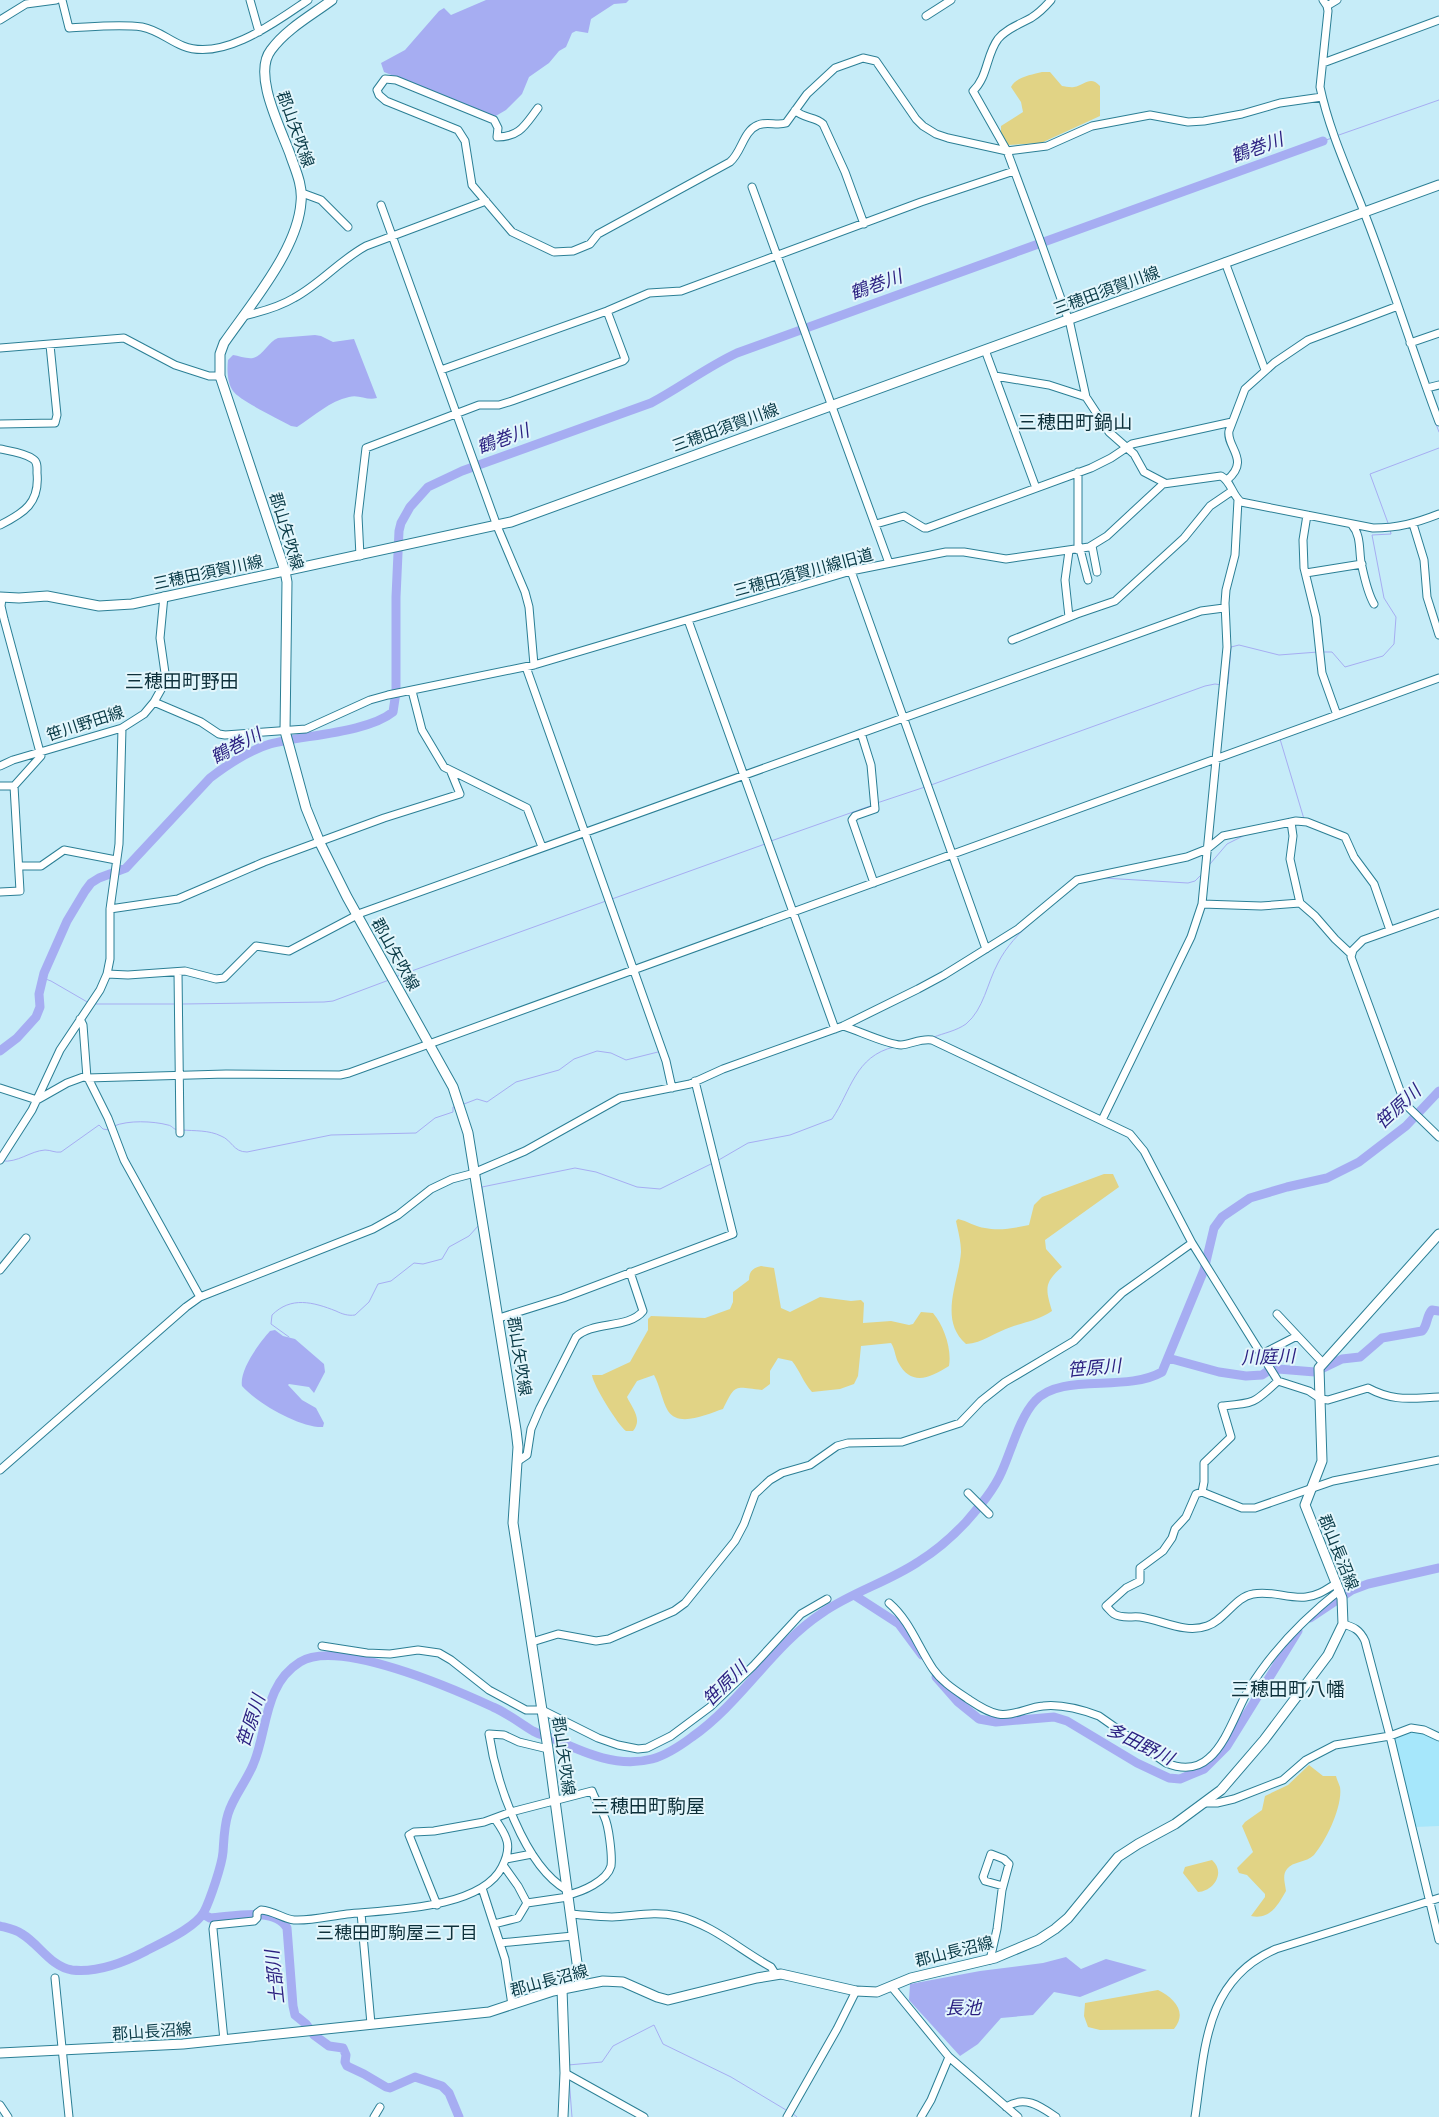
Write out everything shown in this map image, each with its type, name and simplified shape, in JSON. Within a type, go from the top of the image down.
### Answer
[{"type":"main road","name":"郡山矢吹線","points":[[332,0],[278,41],[269,51],[265,65],[266,90],[302,193],[294,235],[282,258],[222,348],[219,364],[220,376],[285,570],[287,582],[287,739],[301,794],[319,842],[459,1102],[468,1133],[516,1430],[518,1461],[513,1522],[556,1800],[580,1985]]},
{"type":"main road","name":"三穂田須賀川線","points":[[1,597],[47,596],[93,605],[112,606],[360,556],[393,547],[497,526],[1439,184]]},
{"type":"main road","name":"郡山長沼線","points":[[0,2053],[63,2051],[224,2040],[489,2012],[562,1989],[619,1981],[656,1998],[668,2000],[776,1975],[856,1991],[877,1992],[911,1978],[990,1960],[1038,1940],[1068,1918],[1118,1857],[1175,1824],[1205,1803],[1240,1770],[1328,1655],[1343,1620],[1338,1586],[1305,1505],[1322,1461],[1318,1397],[1319,1368],[1439,1234]]},
{"type":"main road","points":[[562,1989],[563,2117]]},
{"type":"street","points":[[0,20],[26,4],[56,0]]},
{"type":"street","points":[[62,0],[69,28],[140,27],[155,30],[184,46],[203,48],[221,46],[259,32],[308,0]]},
{"type":"street","points":[[250,0],[259,32]]},
{"type":"street","points":[[926,16],[951,0]]},
{"type":"street","points":[[1052,0],[1037,14],[999,37],[988,61],[983,79],[973,91],[1007,151],[1041,243],[1068,320],[1086,397],[1109,432],[1134,454],[1146,474],[1165,483],[1195,480],[1218,475],[1227,480],[1238,500],[1235,555],[1226,590],[1224,608],[1227,647],[1202,904],[1191,937],[1102,1120]]},
{"type":"street","points":[[1337,0],[1325,3],[1320,87],[1322,97],[1340,152],[1364,212],[1439,422]]},
{"type":"street","points":[[1322,63],[1439,20]]},
{"type":"street","points":[[538,108],[525,126],[516,134],[497,137],[498,128],[494,120],[396,80],[385,78],[379,85],[378,90],[379,95],[386,101],[449,125],[462,134],[465,141],[472,185],[486,200],[504,225],[512,232],[549,251],[573,251],[590,244],[598,234],[730,162],[753,128],[764,123],[784,124],[807,94],[835,68],[862,58],[870,58],[879,65],[916,119],[936,134],[1007,151],[1047,146],[1092,126],[1150,115],[1188,122],[1204,121],[1242,114],[1280,103],[1322,97]]},
{"type":"street","points":[[795,110],[800,115],[818,120],[823,124],[846,172],[864,224]]},
{"type":"street","points":[[441,370],[655,292],[681,291],[1014,171]]},
{"type":"street","points":[[752,187],[890,563]]},
{"type":"street","points":[[302,193],[321,200],[348,227]]},
{"type":"street","points":[[243,316],[293,299],[352,254],[366,246],[486,200]]},
{"type":"street","points":[[381,205],[497,526],[528,602],[534,665]]},
{"type":"street","points":[[1225,262],[1265,370]]},
{"type":"street","points":[[1227,480],[1234,471],[1237,462],[1235,449],[1228,435],[1245,389],[1265,370],[1308,340],[1398,306]]},
{"type":"street","points":[[360,556],[358,516],[366,448],[483,404],[499,405],[624,361],[608,310]]},
{"type":"street","points":[[1410,343],[1439,333]]},
{"type":"street","points":[[0,348],[124,338],[175,365],[209,376],[220,376]]},
{"type":"street","points":[[0,424],[55,422],[58,415],[50,345]]},
{"type":"street","points":[[985,350],[1036,488]]},
{"type":"street","points":[[995,376],[1049,385],[1086,397]]},
{"type":"street","points":[[1427,388],[1439,385]]},
{"type":"street","points":[[876,524],[904,516],[928,528],[1078,472],[1111,458],[1132,444],[1232,422]]},
{"type":"street","points":[[0,449],[33,459],[37,462],[38,477],[36,494],[33,501],[24,511],[0,525]]},
{"type":"street","points":[[1078,472],[1079,549],[1088,580]]},
{"type":"street","name":"三穂田須賀川線旧道","points":[[154,702],[202,722],[219,734],[287,739],[370,700],[534,665],[851,571],[956,551],[1006,559],[1069,551],[1092,546],[1106,536],[1165,483]]},
{"type":"street","points":[[1012,640],[1069,617],[1115,602],[1184,538],[1210,506],[1232,490]]},
{"type":"street","points":[[1238,500],[1351,525],[1373,528],[1393,528],[1413,524],[1439,514]]},
{"type":"street","points":[[1308,515],[1304,540],[1306,573],[1316,617],[1322,673],[1337,715]]},
{"type":"street","points":[[1413,524],[1424,560],[1427,597],[1439,635]]},
{"type":"street","points":[[1351,525],[1358,533],[1362,564],[1370,597],[1374,604]]},
{"type":"street","points":[[1092,546],[1097,572]]},
{"type":"street","points":[[1069,551],[1065,580],[1069,617]]},
{"type":"street","points":[[1306,573],[1362,564]]},
{"type":"street","points":[[851,571],[986,949]]},
{"type":"street","name":"笹川野田線","points":[[0,766],[13,760],[122,728],[144,714],[154,702],[163,686],[165,673],[160,638],[164,596]]},
{"type":"street","points":[[0,892],[20,890],[14,786],[41,756],[4,619],[1,597]]},
{"type":"street","points":[[107,974],[128,975],[178,972],[224,978],[256,946],[289,951],[357,915],[542,847],[1200,611],[1224,608]]},
{"type":"street","points":[[688,620],[835,1029]]},
{"type":"street","points":[[526,667],[666,1061],[672,1088]]},
{"type":"street","points":[[0,1088],[39,1099],[67,1083],[87,1077],[340,1075],[1439,678]]},
{"type":"street","points":[[412,691],[424,734],[444,767],[527,808],[542,847]]},
{"type":"street","points":[[0,1160],[39,1099],[60,1050],[102,986],[107,974],[109,965],[110,909],[119,844],[122,728]]},
{"type":"street","points":[[861,733],[871,765],[875,809],[855,816],[852,820],[874,883]]},
{"type":"street","points":[[110,909],[178,899],[224,878],[319,842],[460,794],[451,772]]},
{"type":"street","points":[[0,786],[14,786]]},
{"type":"street","points":[[1291,822],[1293,836],[1290,859],[1300,904],[1315,916],[1343,948],[1351,954],[1405,1104],[1439,1137]]},
{"type":"street","points":[[0,1470],[186,1307],[200,1297],[373,1229],[398,1215],[431,1189],[547,1140],[620,1098],[672,1088],[695,1081],[843,1026],[944,975],[986,949],[1027,923],[1077,880],[1187,858],[1207,849],[1223,836],[1291,822],[1307,822],[1345,837],[1355,859],[1374,884],[1390,930]]},
{"type":"street","points":[[19,866],[41,866],[64,850],[116,860]]},
{"type":"street","points":[[1202,904],[1261,906],[1300,904]]},
{"type":"street","points":[[1351,954],[1364,940],[1439,913]]},
{"type":"street","points":[[178,972],[180,1133]]},
{"type":"street","points":[[80,1019],[87,1077],[108,1118],[124,1160],[200,1297]]},
{"type":"street","points":[[843,1026],[901,1045],[927,1039],[932,1040],[1130,1134],[1144,1151],[1192,1243],[1277,1379],[1309,1391],[1318,1397],[1331,1400],[1368,1388],[1393,1398],[1439,1397]]},
{"type":"street","points":[[499,1318],[547,1303],[728,1237],[733,1232],[695,1081]]},
{"type":"street","points":[[0,1270],[26,1238]]},
{"type":"street","points":[[532,1642],[558,1634],[596,1641],[613,1638],[674,1611],[688,1600],[735,1541],[744,1524],[755,1494],[770,1480],[782,1473],[810,1465],[837,1446],[848,1443],[902,1442],[958,1424],[981,1401],[1005,1382],[1074,1341],[1122,1294],[1192,1243]]},
{"type":"street","points":[[518,1461],[527,1455],[531,1429],[576,1337],[585,1331],[612,1325],[638,1315],[643,1310],[630,1272]]},
{"type":"street","points":[[1277,1314],[1323,1364]]},
{"type":"street","points":[[1262,1354],[1297,1336]]},
{"type":"street","points":[[1202,1492],[1204,1463],[1231,1437],[1222,1406],[1240,1406],[1252,1403],[1258,1400],[1277,1379]]},
{"type":"street","points":[[1338,1586],[1306,1597],[1270,1593],[1243,1597],[1227,1614],[1209,1626],[1198,1628],[1176,1626],[1141,1617],[1123,1617],[1115,1614],[1106,1606],[1126,1588],[1140,1581],[1140,1568],[1163,1552],[1175,1530],[1186,1518],[1196,1494],[1202,1492],[1238,1507],[1248,1509],[1333,1480],[1439,1460]]},
{"type":"street","points":[[968,1493],[989,1514]]},
{"type":"street","points":[[889,1603],[903,1619],[933,1669],[942,1679],[956,1691],[989,1711],[1004,1714],[1043,1706],[1057,1706],[1090,1713],[1099,1716],[1166,1763],[1176,1767],[1189,1768],[1208,1759],[1219,1747],[1250,1687],[1278,1650],[1338,1586]]},
{"type":"street","points":[[322,1646],[373,1653],[390,1654],[418,1650],[439,1653],[452,1660],[489,1690],[514,1704],[531,1711],[542,1711],[598,1738],[638,1749],[650,1747],[671,1736],[710,1707],[753,1666],[801,1614],[827,1599]]},
{"type":"street","points":[[1343,1620],[1362,1634],[1365,1641],[1439,1940]]},
{"type":"street","points":[[1205,1803],[1217,1803],[1234,1799],[1283,1780],[1306,1760],[1335,1745],[1390,1736],[1415,1728],[1439,1737]]},
{"type":"street","points":[[548,1747],[519,1742],[503,1735],[489,1734],[499,1785],[510,1812],[532,1854],[567,1894]]},
{"type":"street","points":[[437,1904],[409,1835],[414,1832],[434,1831],[495,1819],[510,1812],[592,1791],[604,1815],[609,1834],[612,1858],[609,1870],[586,1890],[527,1903],[518,1918],[494,1924]]},
{"type":"street","points":[[224,2040],[212,1927],[215,1924],[254,1921],[261,1910],[273,1911],[293,1920],[437,1904],[482,1888],[496,1879],[505,1862],[506,1835],[495,1819]]},
{"type":"street","points":[[505,1862],[532,1854]]},
{"type":"street","points":[[990,1960],[1009,1862],[991,1854],[983,1877],[985,1880],[1003,1886]]},
{"type":"street","points":[[505,1862],[527,1903]]},
{"type":"street","points":[[482,1888],[505,1959],[512,2005]]},
{"type":"street","points":[[1195,2117],[1212,2018],[1225,1990],[1244,1968],[1276,1949],[1439,1898]]},
{"type":"street","points":[[361,1913],[371,2024]]},
{"type":"street","points":[[570,1914],[595,1917],[661,1914],[679,1916],[716,1933],[771,1967],[776,1975]]},
{"type":"street","points":[[500,1943],[573,1936]]},
{"type":"street","points":[[55,1978],[69,2117]]},
{"type":"street","points":[[891,1986],[949,2057],[1018,2117]]},
{"type":"street","points":[[787,2117],[837,2029],[856,1991]]},
{"type":"street","points":[[921,2117],[931,2100],[949,2057]]},
{"type":"street","points":[[564,2073],[644,2117]]},
{"type":"street","points":[[1006,2107],[1023,2101],[1033,2102],[1056,2117]]},
{"type":"street","points":[[0,2105],[8,2117]]},
{"type":"street","points":[[374,2117],[380,2107]]},
{"type":"shaded area","points":[[1042,72],[1050,72],[1062,86],[1074,87],[1093,81],[1100,86],[1100,116],[1041,143],[1008,145],[1001,134],[1001,126],[1023,112],[1021,102],[1011,87],[1021,78]]},
{"type":"shaded area","points":[[1104,1174],[1113,1174],[1119,1187],[1045,1240],[1046,1249],[1062,1267],[1049,1282],[1048,1298],[1052,1311],[1037,1319],[1005,1329],[978,1342],[966,1344],[958,1334],[953,1323],[952,1312],[952,1300],[961,1252],[956,1221],[958,1219],[982,1227],[996,1229],[1029,1225],[1034,1205],[1042,1197]]},
{"type":"shaded area","points":[[761,1266],[774,1268],[781,1308],[790,1312],[820,1297],[851,1301],[861,1300],[864,1303],[863,1323],[891,1321],[909,1325],[913,1324],[921,1312],[933,1313],[941,1324],[946,1338],[950,1359],[949,1366],[928,1377],[915,1377],[903,1370],[891,1343],[861,1346],[858,1376],[854,1384],[840,1389],[812,1392],[792,1361],[778,1358],[770,1371],[770,1384],[762,1390],[737,1389],[723,1409],[686,1419],[679,1419],[668,1411],[654,1375],[637,1381],[627,1397],[636,1414],[637,1422],[633,1431],[626,1431],[606,1404],[592,1375],[602,1375],[630,1362],[648,1330],[648,1319],[651,1316],[705,1318],[730,1309],[733,1302],[733,1292],[749,1280],[752,1270]]},
{"type":"shaded area","points":[[1415,1730],[1439,1740],[1439,1826],[1415,1827],[1394,1739],[1395,1736]]},
{"type":"shaded area","points":[[1309,1765],[1323,1776],[1336,1776],[1340,1787],[1340,1795],[1333,1823],[1324,1841],[1311,1858],[1290,1866],[1285,1871],[1286,1891],[1273,1910],[1263,1916],[1251,1916],[1265,1897],[1265,1894],[1247,1875],[1239,1873],[1237,1868],[1253,1852],[1242,1826],[1262,1810],[1265,1796],[1288,1785]]},
{"type":"shaded area","points":[[1212,1860],[1218,1870],[1216,1880],[1209,1888],[1198,1892],[1183,1873],[1185,1867]]},
{"type":"shaded area","points":[[1158,1990],[1174,2001],[1177,2006],[1180,2017],[1174,2029],[1100,2030],[1088,2027],[1084,2016],[1085,2003]]},
{"type":"water","points":[[486,0],[629,0],[626,3],[614,4],[591,19],[588,33],[576,31],[572,33],[566,47],[559,51],[549,63],[529,77],[522,94],[506,110],[494,117],[384,72],[381,63],[405,50],[439,11],[444,8],[451,15]]},
{"type":"water","points":[[315,335],[333,342],[354,339],[377,398],[370,399],[353,396],[342,399],[329,405],[297,427],[291,426],[259,409],[233,391],[229,380],[228,360],[233,355],[253,358],[260,355],[278,338]]},
{"type":"water","points":[[275,1330],[283,1336],[295,1339],[324,1364],[325,1372],[314,1393],[309,1387],[288,1385],[302,1400],[316,1408],[324,1423],[323,1427],[303,1423],[279,1413],[258,1400],[242,1386],[244,1372],[251,1357],[270,1331]]},
{"type":"water","name":"長池","points":[[1066,1957],[1081,1969],[1106,1959],[1147,1970],[1080,1997],[1054,1992],[1033,2015],[1001,2018],[978,2044],[960,2056],[909,2000],[910,1984],[980,1971],[1043,1963]]},
{"type":"waterway","points":[[1336,136],[1439,100]]},
{"type":"waterway","points":[[1323,141],[1332,138]]},
{"type":"waterway","name":"鶴巻川","points":[[0,1051],[17,1038],[36,1017],[40,1007],[39,994],[44,973],[67,921],[91,883],[126,868],[210,778],[239,758],[270,744],[367,725],[393,712],[396,692],[396,597],[399,531],[401,523],[410,507],[428,487],[462,471],[651,403],[715,364],[737,353],[1323,141]]},
{"type":"waterway","points":[[1436,424],[1439,432]]},
{"type":"waterway","points":[[1388,523],[1370,474],[1439,448]]},
{"type":"waterway","points":[[1322,652],[1332,652],[1345,667],[1383,656],[1394,644],[1396,617],[1384,598],[1372,535],[1391,534],[1390,529]]},
{"type":"waterway","points":[[1226,685],[1228,684],[1231,647],[1239,645],[1279,655],[1318,652]]},
{"type":"waterway","points":[[931,785],[1205,686],[1222,685]]},
{"type":"waterway","points":[[1286,737],[1369,707]]},
{"type":"waterway","points":[[1280,739],[1304,819]]},
{"type":"waterway","points":[[877,803],[925,787]]},
{"type":"waterway","points":[[771,841],[873,805]]},
{"type":"waterway","points":[[1210,864],[1227,844],[1247,834]]},
{"type":"waterway","points":[[612,899],[765,844]]},
{"type":"waterway","points":[[1103,878],[1188,883],[1195,881],[1201,875]]},
{"type":"waterway","points":[[395,977],[606,901]]},
{"type":"waterway","points":[[934,1037],[958,1028],[972,1018],[981,1003],[1001,957],[1013,941],[1032,922]]},
{"type":"waterway","points":[[43,978],[89,1003]]},
{"type":"waterway","points":[[183,1004],[333,1001],[389,980]]},
{"type":"waterway","points":[[95,1004],[176,1004]]},
{"type":"waterway","points":[[717,1161],[748,1143],[790,1135],[832,1119],[862,1066],[881,1052],[894,1047]]},
{"type":"waterway","points":[[464,1104],[477,1099],[487,1102],[516,1082],[559,1070],[574,1059],[597,1051],[611,1053],[626,1060],[658,1052]]},
{"type":"waterway","name":"笹原川","points":[[0,1926],[14,1930],[28,1938],[58,1965],[72,1970],[91,1970],[129,1959],[194,1924],[204,1912],[218,1874],[228,1814],[253,1765],[268,1709],[279,1683],[300,1662],[318,1656],[341,1656],[367,1661],[425,1679],[498,1709],[536,1732],[602,1758],[626,1762],[639,1761],[652,1759],[673,1750],[710,1723],[804,1626],[834,1606],[918,1562],[955,1533],[995,1485],[1020,1425],[1035,1401],[1046,1392],[1061,1387],[1130,1381],[1147,1378],[1162,1372],[1204,1270],[1214,1228],[1222,1217],[1250,1198],[1327,1178],[1359,1162],[1406,1126],[1439,1091]]},
{"type":"waterway","points":[[182,1130],[216,1134],[225,1138],[239,1150],[247,1152],[331,1135],[416,1133],[435,1118],[453,1112],[453,1107],[455,1107]]},
{"type":"waterway","points":[[114,1126],[133,1122],[148,1122],[168,1125],[178,1130]]},
{"type":"waterway","points":[[2,1161],[13,1160],[45,1150],[61,1152],[99,1125],[103,1129],[109,1130]]},
{"type":"waterway","points":[[485,1211],[482,1187],[575,1168],[596,1172],[637,1187],[660,1189],[713,1163]]},
{"type":"waterway","points":[[289,1337],[271,1324],[272,1315],[279,1309],[287,1305],[303,1302],[355,1315],[369,1302],[378,1284],[391,1281],[414,1263],[423,1264],[442,1259],[449,1247],[469,1236],[479,1225]]},
{"type":"waterway","name":"川庭川","points":[[1168,1358],[1219,1372],[1246,1376],[1262,1375],[1268,1371],[1278,1369],[1315,1372],[1342,1359],[1360,1357],[1382,1338],[1422,1331],[1432,1310],[1439,1311]]},
{"type":"waterway","name":"多田野川","points":[[1310,1618],[1352,1590],[1368,1584],[1439,1568]]},
{"type":"waterway","name":"多田野川","points":[[854,1595],[899,1624],[922,1655]]},
{"type":"waterway","name":"多田野川","points":[[936,1677],[958,1702],[979,1719],[996,1722],[1054,1717],[1067,1721],[1137,1763],[1169,1778],[1180,1779],[1204,1769],[1227,1746],[1298,1631]]},
{"type":"waterway","name":"土部川","points":[[203,1914],[210,1918],[252,1914],[273,1917],[281,1921],[287,1928],[295,2015],[306,2024],[314,2035],[329,2046],[343,2048],[347,2066],[386,2087],[390,2088],[415,2077],[442,2086],[449,2093],[459,2117]]},
{"type":"waterway","points":[[568,2065],[602,2062],[613,2046],[654,2025],[663,2044],[731,2077],[786,2110]]},
{"type":"waterway","points":[[569,2078],[572,2117]]},
{"type":"waterway","points":[[792,2113],[797,2117]]},
{"type":"district","name":"三穂田町鍋山","points":[[1075,422]]},
{"type":"district","name":"三穂田町野田","points":[[182,681]]},
{"type":"district","name":"三穂田町八幡","points":[[1288,1689]]},
{"type":"district","name":"三穂田町駒屋","points":[[648,1806]]},
{"type":"district","name":"三穂田町駒屋三丁目","points":[[397,1933]]}]
